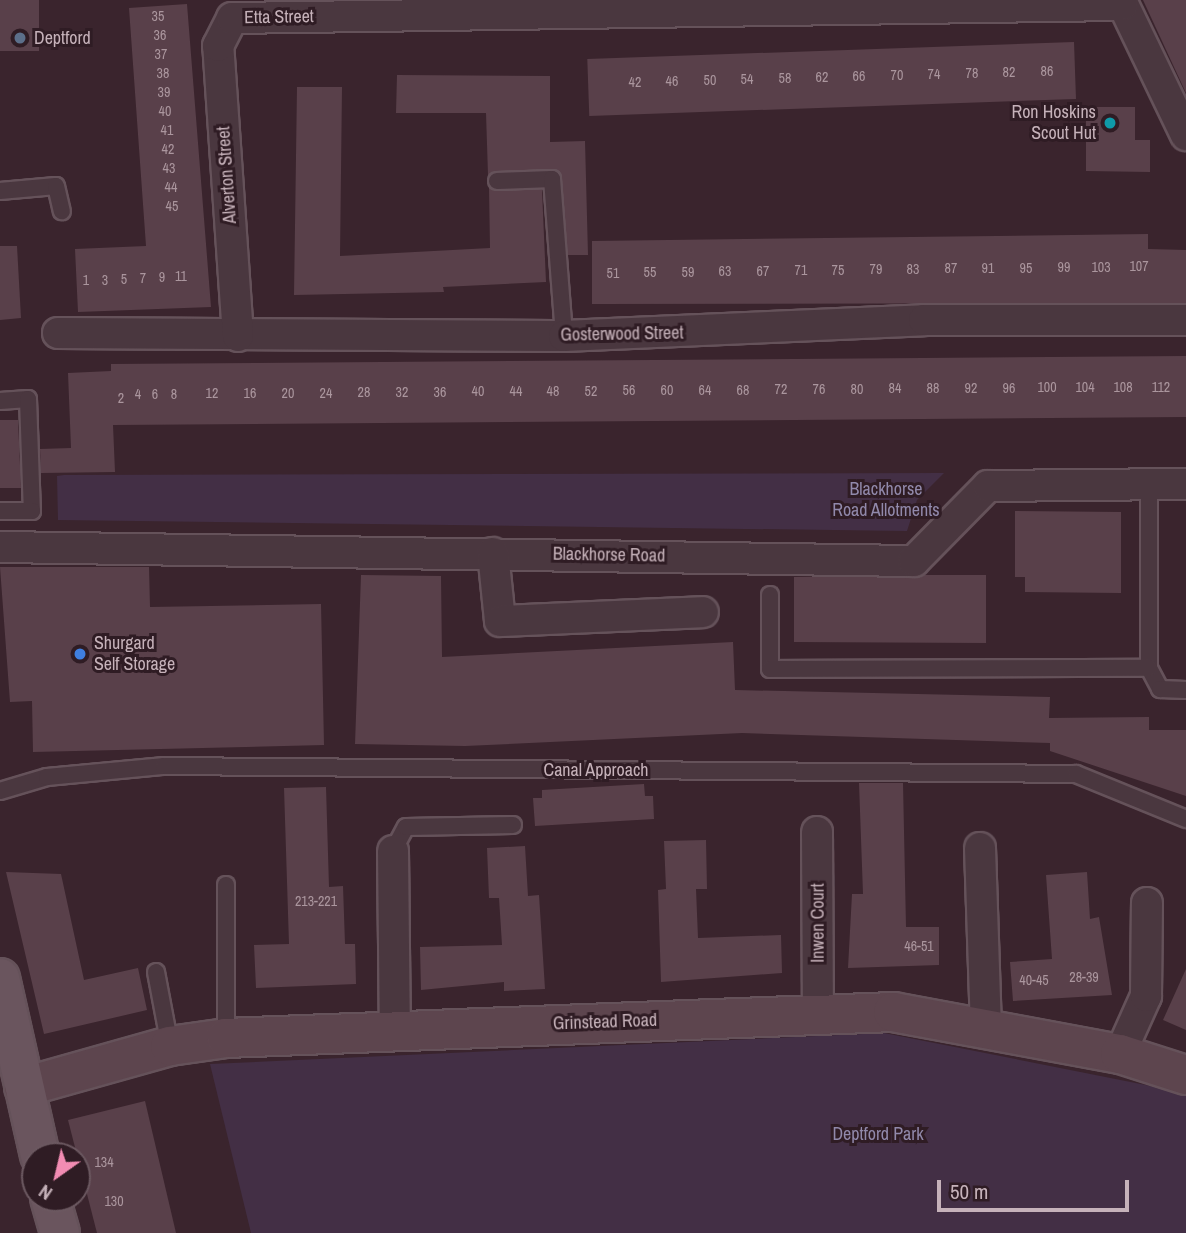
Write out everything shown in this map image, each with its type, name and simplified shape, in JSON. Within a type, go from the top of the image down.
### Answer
[{"type":"main road","points":[[0,978],[37,1142]]},
{"type":"main road","points":[[54,1212],[60,1233]]},
{"type":"street","name":"Etta Street","points":[[232,18],[1122,2]]},
{"type":"street","points":[[1122,2],[1186,135]]},
{"type":"street","name":"Alverton Street","points":[[232,18],[218,46],[238,336]]},
{"type":"street","name":"Gosterwood Street","points":[[58,333],[564,336],[924,320],[1186,320]]},
{"type":"street","name":"Blackhorse Road","points":[[0,547],[914,561],[988,486],[1186,484]]},
{"type":"street","points":[[492,553],[500,621],[703,612]]},
{"type":"street","name":"Inwen Court","points":[[817,832],[818,1014]]},
{"type":"street","points":[[980,848],[986,1028]]},
{"type":"street","points":[[393,851],[395,1030]]},
{"type":"street","points":[[1119,1054],[1146,996],[1147,903]]},
{"type":"street","name":"Grinstead Road","points":[[23,1087],[170,1046],[226,1038],[893,1012],[1119,1054],[1186,1074]]},
{"type":"lane","points":[[497,181],[552,179],[564,336]]},
{"type":"lane","points":[[0,191],[56,187],[62,211]]},
{"type":"lane","points":[[0,401],[28,399],[32,511],[0,511]]},
{"type":"lane","points":[[1149,484],[1149,668],[1160,689],[1186,691]]},
{"type":"lane","points":[[770,595],[771,669],[1149,668]]},
{"type":"lane","name":"Canal Approach","points":[[0,791],[47,777],[164,766],[1076,774],[1186,819]]},
{"type":"lane","points":[[393,851],[406,827],[513,825]]},
{"type":"lane","points":[[226,885],[226,1038]]},
{"type":"lane","points":[[156,972],[170,1046]]},
{"type":"green space","name":"Blackhorse Road Allotments","points":[[944,473],[917,500],[907,531],[58,520],[57,476],[64,475]]},
{"type":"green space","name":"Deptford Park","points":[[884,1033],[1186,1093],[1186,1233],[251,1233],[210,1064]]},
{"type":"building","points":[[0,0],[39,0],[39,51],[0,51]]},
{"type":"building","points":[[1143,0],[1186,0],[1186,93]]},
{"type":"building","points":[[187,4],[211,307],[78,312],[75,249],[146,246],[129,8]]},
{"type":"building","points":[[1074,42],[1076,99],[589,116],[587,59]]},
{"type":"building","points":[[397,75],[550,76],[550,142],[585,141],[588,255],[568,255],[560,173],[488,175],[486,113],[396,113]]},
{"type":"building","points":[[297,87],[342,87],[340,256],[490,248],[489,187],[542,190],[546,282],[443,287],[444,292],[294,295]]},
{"type":"building","name":"Ron Hoskins Scout Hut","points":[[1086,107],[1135,107],[1135,140],[1150,140],[1150,172],[1086,171]]},
{"type":"building","points":[[1148,234],[1148,249],[1186,250],[1186,303],[592,304],[592,241]]},
{"type":"building","points":[[0,246],[17,246],[21,318],[0,320]]},
{"type":"building","points":[[1186,356],[1186,417],[113,425],[115,472],[41,473],[40,449],[71,448],[68,373],[111,371],[111,364]]},
{"type":"building","points":[[0,420],[18,420],[21,488],[0,488]]},
{"type":"building","points":[[1015,511],[1121,512],[1121,593],[1025,592],[1025,577],[1015,577]]},
{"type":"building","name":"Shurgard Self Storage","points":[[0,567],[149,567],[150,607],[321,604],[324,745],[33,752],[32,701],[10,702]]},
{"type":"building","points":[[361,575],[441,576],[442,657],[733,642],[735,690],[1050,697],[1049,718],[1149,717],[1149,730],[1186,730],[1186,796],[1050,751],[1050,743],[742,733],[465,746],[355,744]]},
{"type":"building","points":[[986,575],[986,643],[794,642],[794,577]]},
{"type":"building","points":[[859,783],[903,783],[906,927],[939,927],[939,965],[848,968],[852,894],[863,894]]},
{"type":"building","points":[[644,784],[645,796],[653,796],[654,819],[535,826],[533,798],[542,798],[542,790]]},
{"type":"building","points":[[326,787],[329,887],[343,886],[345,944],[355,944],[356,984],[256,988],[254,945],[289,944],[284,788]]},
{"type":"building","points":[[706,840],[707,889],[696,889],[698,938],[781,935],[782,973],[661,982],[658,890],[666,889],[664,841]]},
{"type":"building","points":[[525,846],[528,896],[539,895],[545,989],[504,991],[504,982],[421,990],[420,947],[502,945],[499,898],[489,898],[487,848]]},
{"type":"building","points":[[6,872],[61,874],[84,980],[138,968],[147,1010],[44,1034]]},
{"type":"building","points":[[1087,872],[1090,919],[1099,917],[1112,995],[1013,1001],[1010,962],[1052,959],[1046,875]]},
{"type":"building","points":[[1186,969],[1186,1030],[1163,1020]]},
{"type":"building","points":[[145,1101],[176,1233],[97,1233],[91,1210],[91,1142],[74,1142],[68,1120]]},
{"type":"place","name":"Deptford","points":[[20,38]]},
{"type":"place","name":"Ron Hoskins Scout Hut","points":[[1110,123]]},
{"type":"place","name":"Shurgard Self Storage","points":[[80,654]]}]
